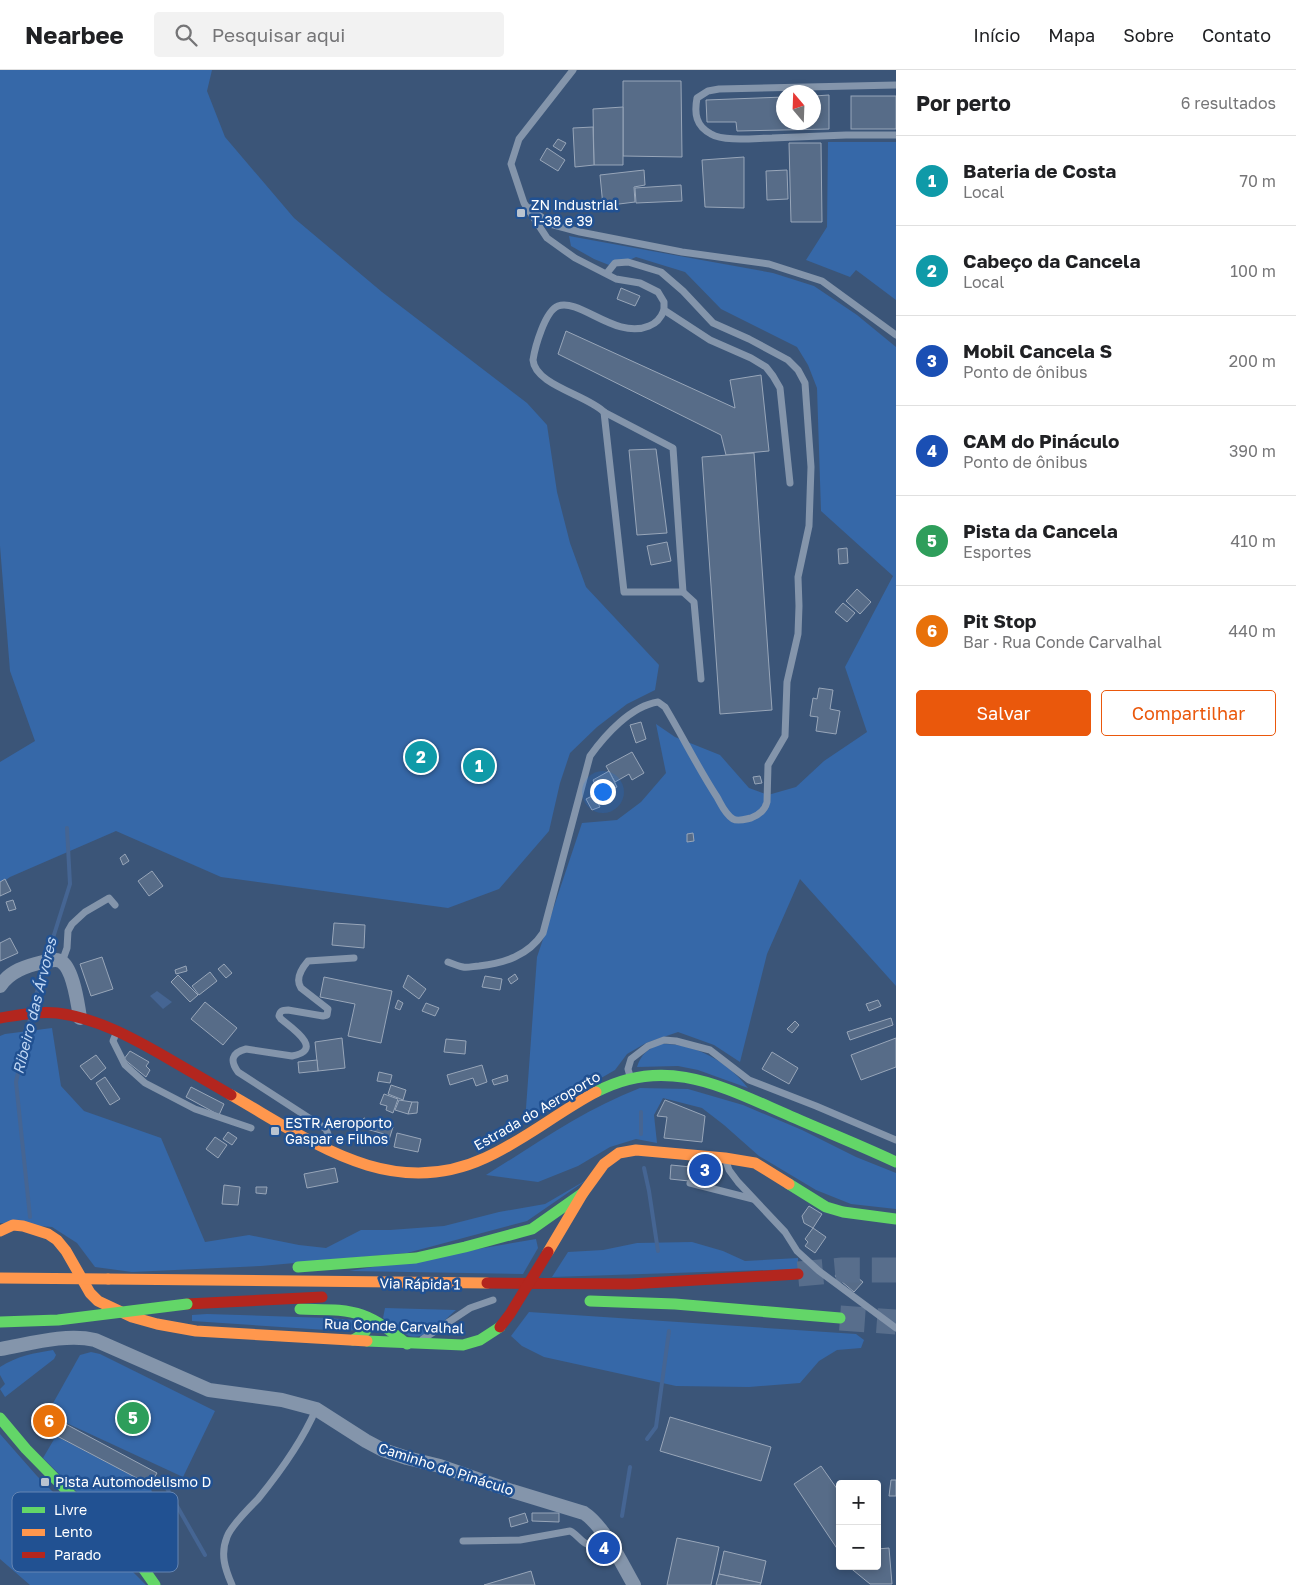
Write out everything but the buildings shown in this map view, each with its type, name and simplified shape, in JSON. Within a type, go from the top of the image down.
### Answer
[{"type":"main road","name":"Estrada do Aeroporto","points":[[1,1018],[37,1012],[58,1014],[100,1023],[324,1147],[353,1162],[381,1170],[420,1174],[449,1171],[464,1167],[491,1157],[596,1091],[631,1078],[652,1075],[683,1076],[718,1085],[873,1150],[896,1162]]},
{"type":"main road","name":"Rua Conde Carvalhal","points":[[0,1231],[13,1225],[23,1226],[42,1232],[57,1240],[66,1251],[90,1293],[106,1305],[132,1317],[157,1324],[196,1331],[247,1335],[462,1346],[483,1340],[500,1327],[510,1314],[583,1193],[604,1164],[612,1157],[626,1151],[648,1150],[726,1158],[755,1164],[826,1207],[843,1212],[896,1219]]},
{"type":"main road","name":"Estrada do Aeroporto","points":[[873,1150],[896,1153]]},
{"type":"main road","points":[[177,1280],[277,1269],[416,1258],[540,1234],[565,1207],[583,1193]]},
{"type":"main road","points":[[540,1234],[548,1244],[548,1252]]},
{"type":"main road","name":"Via Rápida 1","points":[[0,1278],[620,1284],[798,1274]]},
{"type":"main road","points":[[0,1322],[58,1320],[192,1304],[337,1297]]},
{"type":"main road","name":"Via Rápida 1","points":[[464,1299],[532,1300]]},
{"type":"main road","points":[[582,1300],[675,1304],[840,1318]]},
{"type":"main road","points":[[192,1304],[357,1313],[410,1344]]},
{"type":"main road","points":[[353,1340],[361,1336],[369,1328],[368,1318]]},
{"type":"main road","points":[[0,1418],[26,1449],[68,1492]]},
{"type":"main road","points":[[146,1572],[156,1585]]},
{"type":"street","points":[[0,986],[13,973],[25,967],[56,961],[70,972],[80,1018]]},
{"type":"street","name":"Caminho do Pináculo","points":[[0,1349],[64,1338],[85,1338],[95,1340],[209,1390],[282,1400],[316,1410],[382,1450],[440,1466],[584,1514],[589,1517],[604,1536],[620,1559],[634,1585]]},
{"type":"lane","points":[[572,70],[520,139],[511,164],[524,203],[547,238],[575,258],[616,278],[640,283],[658,292],[664,302],[664,310],[657,322],[641,330],[622,328],[566,305],[559,306],[547,316],[534,354],[533,366],[545,378],[589,401],[604,412],[673,448],[682,592]]},
{"type":"lane","points":[[896,85],[719,89],[708,91],[697,98],[695,109],[696,118],[700,125],[712,134],[720,137],[739,139],[896,135]]},
{"type":"lane","points":[[524,203],[550,224],[580,232],[682,252],[769,264],[822,281],[896,335]]},
{"type":"lane","points":[[448,962],[465,967],[513,959],[537,942],[543,933],[590,756],[601,740],[640,708],[648,703],[658,702],[664,707],[726,812],[731,818],[737,820],[757,815],[766,807],[768,802],[768,765],[786,736],[787,682],[798,634],[798,577],[809,526],[811,496],[807,404],[803,377],[788,360],[749,339],[713,323],[683,291],[661,272],[628,262],[616,263],[607,273]]},
{"type":"lane","points":[[664,310],[710,340],[766,367],[773,376],[780,388],[790,483]]},
{"type":"lane","points":[[604,412],[624,592],[682,592],[694,602],[701,680]]},
{"type":"lane","points":[[56,961],[68,948],[68,931],[72,924],[85,912],[109,898],[115,904]]},
{"type":"lane","points":[[324,1147],[329,1137],[326,1130],[238,1072],[234,1067],[233,1060],[240,1050],[246,1048],[292,1056],[304,1052],[306,1047],[305,1041],[281,1019],[279,1016],[280,1012],[288,1010],[323,1016],[327,1015],[328,1010],[301,988],[298,983],[298,977],[308,961],[354,958]]},
{"type":"lane","points":[[117,1031],[113,1041],[115,1047],[126,1065],[145,1083],[195,1109],[250,1128]]},
{"type":"lane","points":[[631,1078],[628,1069],[631,1059],[648,1046],[664,1040],[676,1041],[710,1050],[750,1080],[896,1140]]},
{"type":"lane","points":[[726,1158],[729,1170],[754,1200],[785,1232],[797,1251],[820,1271],[896,1328]]},
{"type":"lane","points":[[690,1183],[754,1200]]},
{"type":"lane","points":[[410,1344],[434,1333],[470,1308],[493,1300]]},
{"type":"lane","points":[[232,1585],[224,1568],[223,1552],[227,1536],[268,1485],[308,1428],[316,1410]]},
{"type":"lane","points":[[463,1541],[520,1540],[570,1531],[587,1544],[604,1536]]},
{"type":"shaded area","points":[[0,70],[212,70],[207,91],[225,137],[294,218],[382,292],[527,403],[547,425],[557,492],[570,543],[586,587],[659,665],[655,690],[627,704],[597,727],[570,753],[560,783],[549,831],[499,889],[448,908],[221,877],[116,831],[10,877],[0,884],[0,762],[35,741],[10,671],[0,546]]},
{"type":"shaded area","points":[[828,142],[896,142],[896,300],[856,270],[850,277],[806,260],[827,227]]},
{"type":"shaded area","points":[[569,236],[773,273],[814,286],[857,315],[896,347],[896,986],[800,879],[767,954],[740,1062],[714,1045],[678,1032],[646,1043],[627,1054],[615,1070],[525,1122],[537,957],[582,823],[617,820],[641,802],[666,773],[656,724],[675,737],[720,755],[749,788],[768,795],[796,787],[824,761],[867,732],[845,667],[893,576],[821,511],[817,388],[808,365],[797,347],[721,309],[685,272],[636,257],[614,267],[594,259],[571,246]]},
{"type":"shaded area","points":[[157,991],[172,1002],[163,1009],[150,996]]},
{"type":"shaded area","points":[[52,1028],[61,1086],[84,1111],[161,1138],[205,1242],[249,1235],[299,1245],[326,1248],[361,1230],[444,1226],[499,1212],[545,1204],[588,1179],[527,1221],[407,1253],[261,1266],[132,1272],[95,1267],[77,1243],[52,1227],[0,1223],[0,1036]]},
{"type":"shaded area","points":[[660,1044],[673,1044],[698,1050],[709,1055],[740,1078],[748,1088],[698,1070],[678,1066],[637,1067],[646,1053]]},
{"type":"shaded area","points":[[640,1088],[688,1089],[743,1105],[802,1130],[856,1157],[896,1173],[896,1209],[851,1204],[816,1190],[759,1156],[702,1108],[663,1098],[654,1115],[657,1143],[636,1139],[610,1147],[578,1166],[538,1182],[486,1175],[580,1117],[620,1096]]},
{"type":"shaded area","points":[[536,1239],[538,1248],[523,1274],[349,1271]]},
{"type":"shaded area","points":[[692,1242],[723,1251],[745,1261],[798,1258],[798,1269],[552,1277],[568,1252],[603,1250],[637,1243]]},
{"type":"shaded area","points":[[385,1308],[456,1310],[435,1329],[416,1337],[406,1335],[383,1318]]},
{"type":"shaded area","points":[[529,1312],[856,1334],[864,1340],[861,1348],[837,1350],[819,1361],[800,1383],[749,1387],[676,1386],[544,1357],[522,1346],[511,1336]]},
{"type":"shaded area","points":[[192,1315],[355,1320],[357,1330],[342,1331],[192,1321]]},
{"type":"shaded area","points":[[53,1350],[56,1355],[54,1359],[5,1397],[0,1389],[5,1384],[0,1375],[0,1367],[19,1358]]},
{"type":"shaded area","points":[[91,1352],[100,1354],[215,1411],[183,1477],[47,1414],[80,1355]]},
{"type":"shaded area","points":[[0,1434],[53,1492],[12,1492],[12,1569],[0,1559]]},
{"type":"shaded area","points":[[56,1436],[150,1485],[152,1492],[77,1492],[43,1458]]},
{"type":"shaded area","points":[[15,1572],[133,1572],[146,1585],[30,1585]]},
{"type":"waterway","name":"Ribeiro das Árvores","points":[[47,957],[70,884],[67,828]]},
{"type":"waterway","name":"Ribeiro das Árvores","points":[[33,1007],[44,966]]},
{"type":"waterway","name":"Ribeiro das Árvores","points":[[30,1019],[16,1082],[30,1217]]},
{"type":"waterway","points":[[641,1112],[641,1134]]},
{"type":"waterway","points":[[644,1168],[658,1251]]},
{"type":"waterway","points":[[647,1439],[656,1427],[669,1331]]},
{"type":"waterway","points":[[622,1516],[630,1467]]},
{"type":"waterway","name":"Ribeiro das Árvores","points":[[161,1478],[169,1492]]},
{"type":"waterway","name":"Ribeiro das Árvores","points":[[178,1508],[205,1555]]},
{"type":"tunnel","points":[[798,1274],[842,1270],[896,1270]]},
{"type":"tunnel","points":[[840,1318],[896,1322]]},
{"type":"traffic: fast","points":[[596,1092],[622,1081],[646,1076],[694,1079],[740,1094],[896,1162]]},
{"type":"traffic: fast","points":[[789,1184],[826,1207],[843,1212],[896,1219]]},
{"type":"traffic: fast","points":[[298,1267],[416,1258],[465,1247],[532,1229],[583,1193]]},
{"type":"traffic: fast","points":[[590,1301],[675,1304],[840,1318]]},
{"type":"traffic: fast","points":[[0,1322],[58,1320],[187,1304]]},
{"type":"traffic: fast","points":[[300,1309],[339,1310],[362,1315],[380,1324],[407,1344]]},
{"type":"traffic: fast","points":[[353,1340],[367,1329],[368,1318]]},
{"type":"traffic: fast","points":[[367,1341],[463,1345],[480,1340],[500,1327]]},
{"type":"traffic: fast","points":[[0,1418],[26,1449],[68,1492]]},
{"type":"traffic: fast","points":[[146,1572],[155,1585]]},
{"type":"traffic: slow","points":[[231,1095],[291,1130],[352,1160],[384,1169],[416,1173],[450,1170],[485,1158],[514,1143],[596,1092]]},
{"type":"traffic: slow","points":[[548,1252],[583,1193],[604,1164],[619,1153],[636,1150],[725,1158],[755,1163],[789,1184]]},
{"type":"traffic: slow","points":[[0,1231],[13,1225],[23,1226],[48,1234],[57,1240],[66,1251],[90,1293],[98,1301],[132,1317],[196,1331],[367,1341]]},
{"type":"traffic: slow","points":[[0,1278],[108,1279]]},
{"type":"traffic: slow","points":[[108,1279],[487,1283]]},
{"type":"traffic: jam","points":[[0,1018],[28,1014],[57,1013],[86,1019],[113,1029],[139,1042],[231,1095]]},
{"type":"traffic: jam","points":[[500,1327],[548,1252]]},
{"type":"traffic: jam","points":[[487,1283],[630,1284],[798,1274]]},
{"type":"traffic: jam","points":[[187,1304],[322,1297]]},
{"type":"place","name":"ZN Industrial T-38 e 39","points":[[521,213]]},
{"type":"place","name":"Cabeço da Cancela","points":[[421,757]]},
{"type":"place","name":"Bateria de Costa","points":[[479,766]]},
{"type":"place","name":"ESTR Aeroporto Gaspar e Filhos","points":[[275,1131]]},
{"type":"place","name":"Mobil Cancela S","points":[[705,1170]]},
{"type":"place","name":"Pista da Cancela","points":[[133,1418]]},
{"type":"place","name":"Pit Stop","points":[[49,1421]]},
{"type":"place","name":"Pista Automodelismo D","points":[[45,1482]]},
{"type":"place","name":"CAM do Pináculo","points":[[604,1548]]}]
